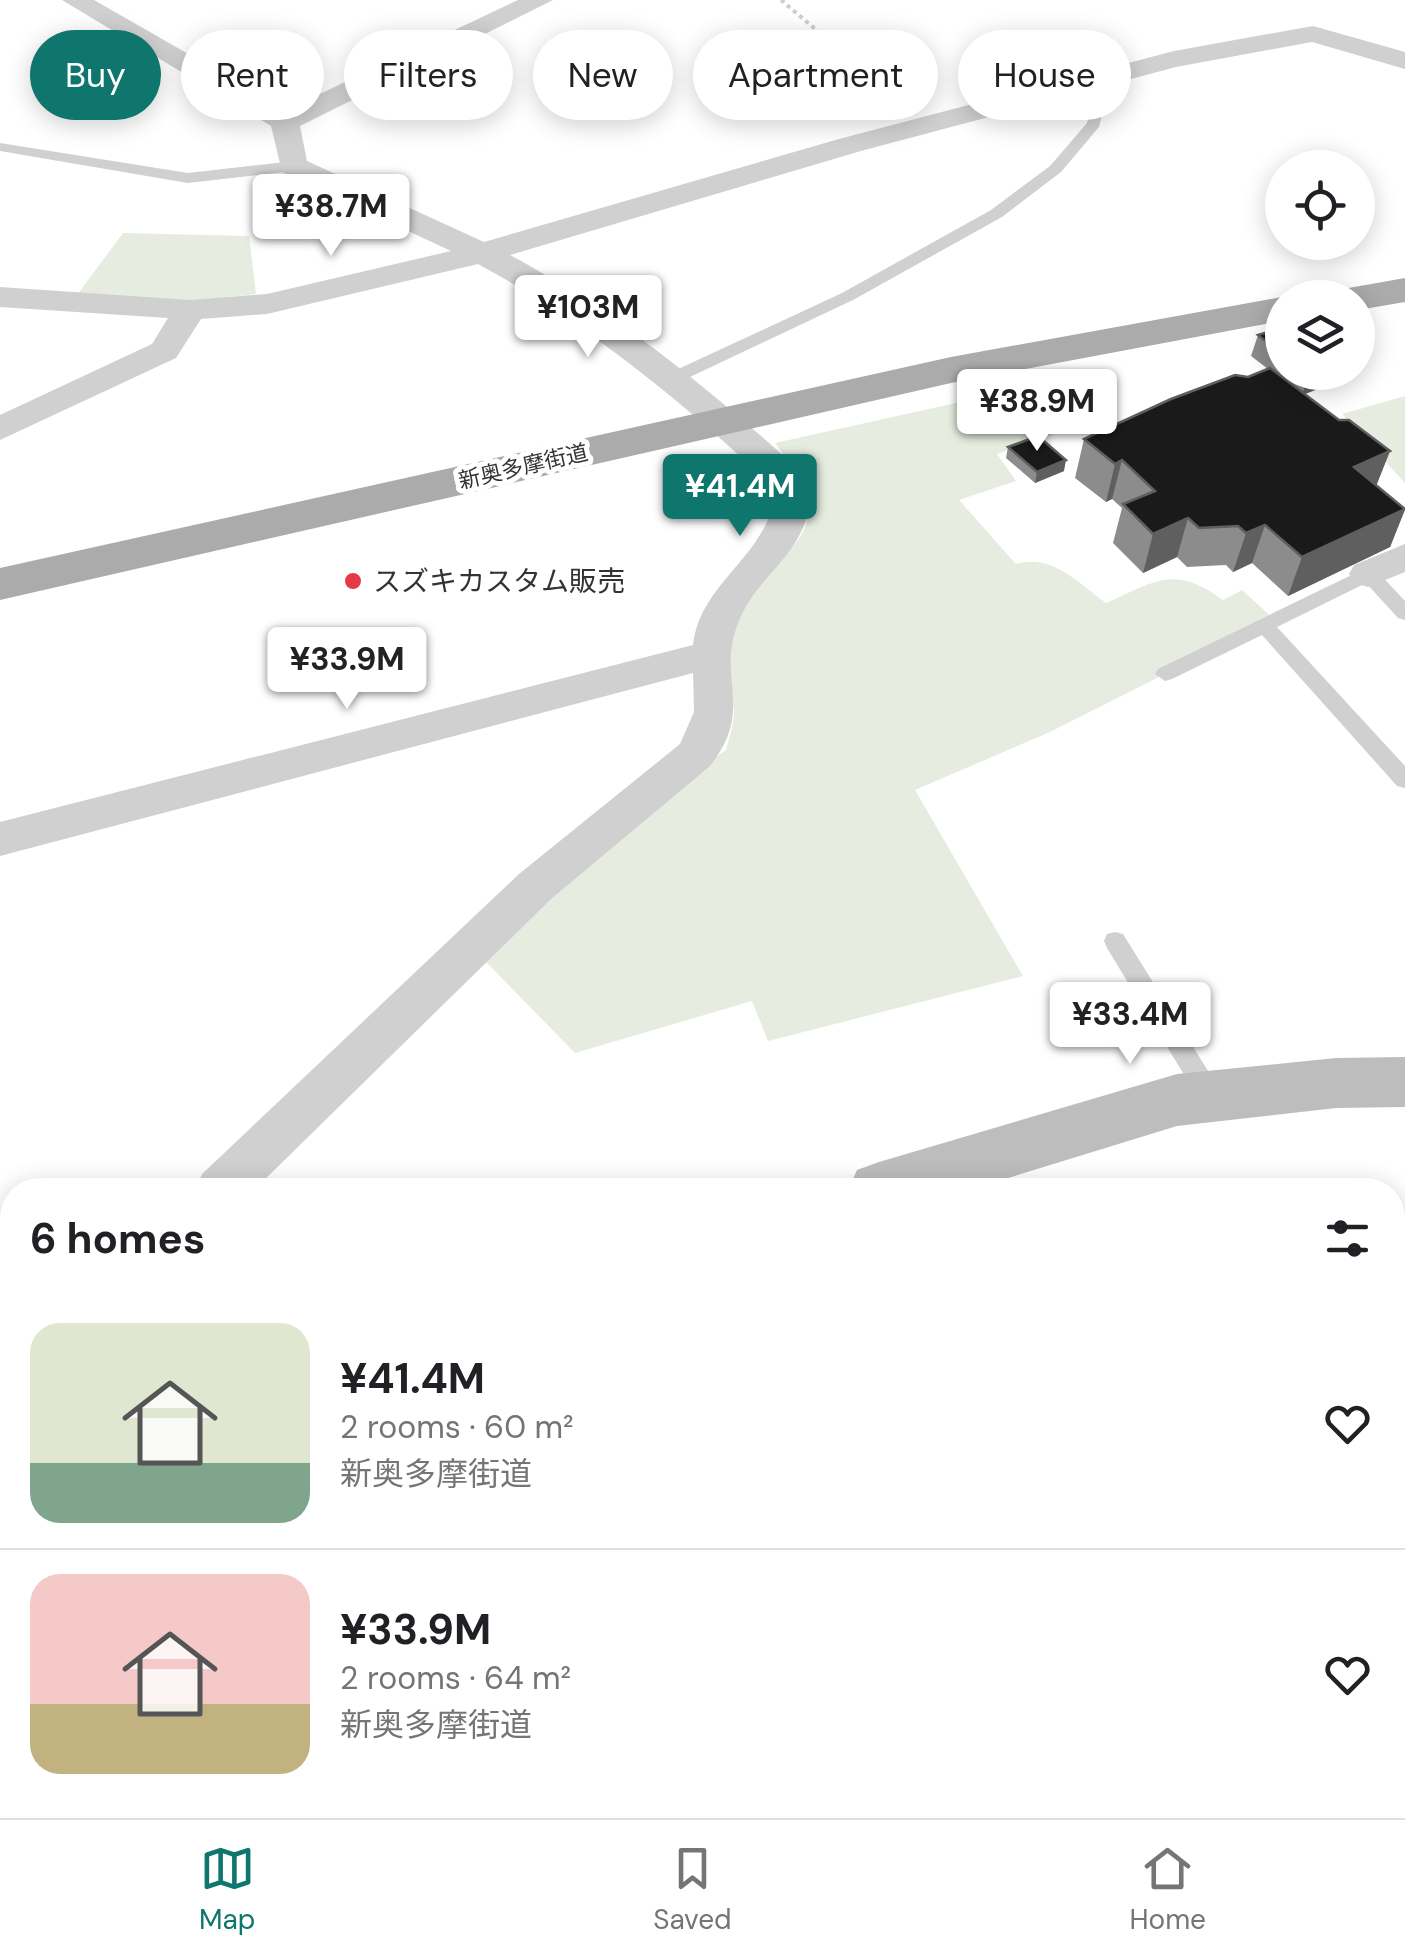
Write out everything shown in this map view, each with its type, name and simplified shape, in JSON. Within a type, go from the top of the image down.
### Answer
[{"type":"main road","points":[[1375,295],[1405,290]]},
{"type":"main road","name":"新奥多摩街道","points":[[0,584],[952,370],[1265,313]]},
{"type":"street","points":[[76,0],[285,122],[294,166],[482,253],[552,291],[724,420],[795,486],[795,512],[787,534],[719,621],[712,654],[718,697],[714,727],[700,750],[584,842],[233,1178]]},
{"type":"street","points":[[285,122],[540,0]]},
{"type":"street","points":[[1289,11],[1313,34],[1405,62]]},
{"type":"street","points":[[1131,72],[1174,59],[1313,34]]},
{"type":"street","points":[[0,296],[190,310],[267,304],[482,253],[958,117]]},
{"type":"street","points":[[0,429],[164,350],[190,310]]},
{"type":"street","points":[[1368,574],[1405,556]]},
{"type":"street","points":[[0,838],[712,654]]},
{"type":"street","points":[[918,1178],[1177,1100],[1209,1094],[1405,1082]]},
{"type":"lane","points":[[667,380],[838,304],[950,244],[1073,152],[1097,120]]},
{"type":"lane","points":[[0,148],[188,178],[294,166]]},
{"type":"lane","points":[[1165,674],[1368,574],[1405,613]]},
{"type":"lane","points":[[1266,627],[1405,780]]},
{"type":"lane","points":[[1114,941],[1209,1094]]},
{"type":"path","points":[[780,0],[930,124]]},
{"type":"shaded area","points":[[123,233],[249,236],[256,294],[188,301],[77,295]]},
{"type":"shaded area","points":[[1024,388],[1066,430],[997,454],[1016,481],[959,500],[1016,564],[1053,566],[1106,603],[1165,580],[1191,582],[1223,600],[1242,590],[1274,619],[1050,732],[915,790],[1023,976],[768,1041],[752,1001],[575,1053],[481,957],[645,807],[726,750],[734,717],[729,658],[732,626],[745,598],[795,544],[805,527],[808,506],[798,479],[775,443]]},
{"type":"shaded area","points":[[1405,396],[1405,483],[1342,414]]},
{"type":"building","points":[[1265,370],[1265,390],[1299,390],[1390,451],[1354,467],[1405,509],[1302,557],[1265,525],[1246,533],[1238,526],[1199,528],[1188,518],[1153,534],[1123,504],[1155,491],[1122,460],[1115,464],[1084,439],[1171,399],[1235,375],[1248,377]]},
{"type":"building","points":[[1038,436],[1066,460],[1037,472],[1008,447]]},
{"type":"place","name":"スズキカスタム販売","points":[[353,581]]}]
